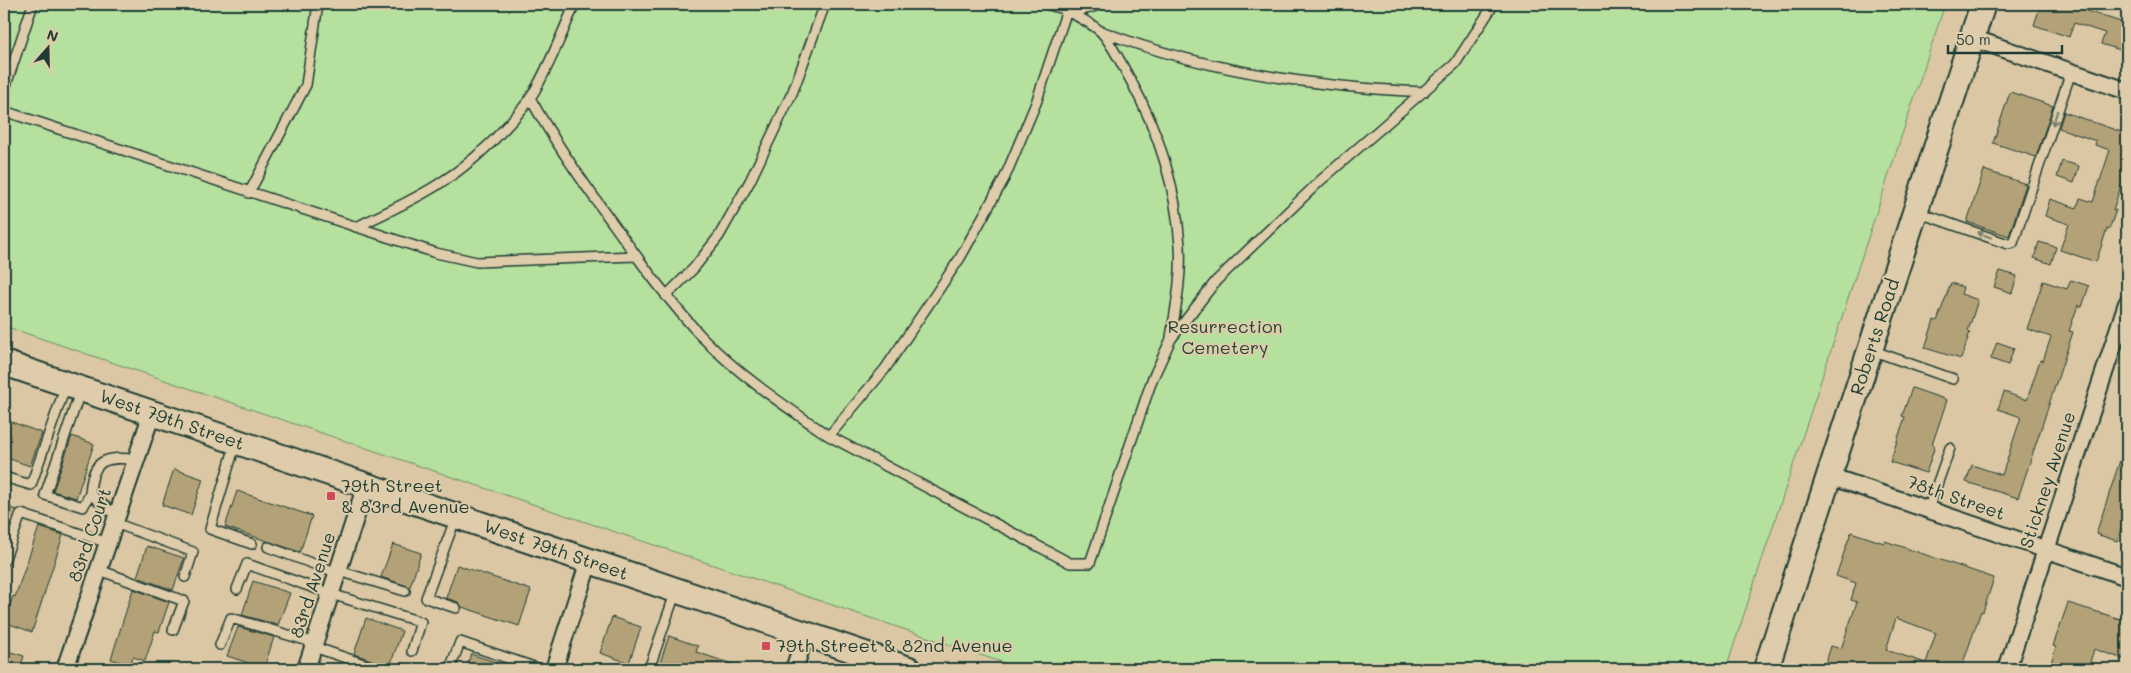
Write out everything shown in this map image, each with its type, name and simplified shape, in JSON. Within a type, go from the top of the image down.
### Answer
[{"type":"main road","name":"Roberts Road","points":[[1766,669],[1983,4]]},
{"type":"main road","name":"West 79th Street","points":[[4,363],[909,669]]},
{"type":"street","points":[[1972,38],[2127,91]]},
{"type":"street","name":"Stickney Avenue","points":[[2007,669],[2127,303]]},
{"type":"street","name":"83rd Court","points":[[65,669],[152,413]]},
{"type":"street","name":"78th Street","points":[[1829,476],[2127,577]]},
{"type":"street","name":"83rd Avenue","points":[[306,669],[366,485]]},
{"type":"street","points":[[554,669],[590,561]]},
{"type":"street","points":[[794,669],[806,634]]},
{"type":"lane","points":[[4,91],[33,4]]},
{"type":"lane","points":[[249,193],[306,85],[318,4]]},
{"type":"lane","points":[[356,227],[407,203],[460,171],[488,148],[530,98],[543,76],[575,4]]},
{"type":"lane","points":[[666,296],[694,268],[719,236],[750,182],[793,90],[825,4]]},
{"type":"lane","points":[[1047,4],[1090,9],[1102,4]]},
{"type":"lane","points":[[530,98],[551,136],[666,296],[704,338],[742,373],[829,436],[1070,563],[1090,563],[1152,380],[1171,339],[1223,275],[1320,181],[1455,64],[1494,4]]},
{"type":"lane","points":[[829,436],[885,369],[960,258],[1008,169],[1036,103],[1068,7]]},
{"type":"lane","points":[[1068,7],[1100,31],[1138,46],[1250,73],[1369,90],[1424,92]]},
{"type":"lane","points":[[1100,31],[1120,62],[1148,113],[1166,160],[1175,204],[1180,247],[1179,287],[1171,339]]},
{"type":"lane","points":[[1915,212],[2008,244],[2013,243],[2071,72]]},
{"type":"lane","points":[[4,111],[436,253],[477,262],[636,256]]},
{"type":"lane","points":[[1870,350],[1953,380]]},
{"type":"lane","points":[[4,477],[31,485],[74,387]]},
{"type":"lane","points":[[74,387],[45,495],[83,507],[90,494],[91,480],[100,463],[112,458],[137,459]]},
{"type":"lane","points":[[236,442],[210,529],[252,544]]},
{"type":"lane","points":[[1928,510],[1950,448]]},
{"type":"lane","points":[[90,494],[116,519],[193,552],[185,577]]},
{"type":"lane","points":[[4,561],[21,514],[108,543]]},
{"type":"lane","points":[[456,608],[426,598],[457,516]]},
{"type":"lane","points":[[268,547],[338,572],[405,591]]},
{"type":"lane","points":[[237,589],[247,564],[331,594],[421,622],[412,651]]},
{"type":"lane","points":[[99,570],[184,601],[173,630]]},
{"type":"lane","points":[[649,669],[676,590]]},
{"type":"lane","points":[[220,645],[231,618],[314,645],[378,669]]},
{"type":"lane","points":[[450,669],[460,642],[540,669]]},
{"type":"green space","name":"Resurrection Cemetery","points":[[4,4],[1945,4],[1726,669],[1022,669],[4,326]]},
{"type":"building","points":[[2041,4],[2090,4],[2087,11],[2127,24],[2127,52],[2101,44],[2105,33],[2074,23],[2069,37],[2034,25]]},
{"type":"building","points":[[2010,92],[2053,106],[2036,157],[1993,143]]},
{"type":"building","points":[[2064,112],[2127,134],[2127,167],[2113,210],[2116,210],[2109,230],[2107,229],[2096,262],[2060,250],[2069,224],[2045,216],[2050,199],[2077,208],[2080,198],[2093,202],[2110,150],[2095,145],[2096,141],[2059,128]]},
{"type":"building","points":[[2062,161],[2079,166],[2074,183],[2057,177]]},
{"type":"building","points":[[1984,170],[2026,184],[2009,236],[1967,222]]},
{"type":"building","points":[[2039,242],[2056,247],[2051,264],[2034,258]]},
{"type":"building","points":[[2000,271],[2017,276],[2012,293],[1994,287]]},
{"type":"building","points":[[2071,280],[2089,286],[2082,307],[2078,305],[2069,331],[2073,332],[2018,498],[1966,482],[1972,465],[2002,475],[2021,417],[1998,409],[2004,392],[2027,400],[2040,360],[2043,361],[2051,337],[2027,329],[2043,281],[2067,289]]},
{"type":"building","points":[[1951,283],[1963,287],[1961,294],[1978,300],[1961,359],[1925,348],[1934,320],[1937,321]]},
{"type":"building","points":[[1997,342],[2014,348],[2008,365],[1991,359]]},
{"type":"building","points":[[1912,388],[1947,400],[1932,445],[1935,446],[1926,473],[1890,462],[1905,417],[1902,416]]},
{"type":"building","points":[[6,420],[42,433],[30,466],[4,457],[4,427]]},
{"type":"building","points":[[72,436],[94,444],[76,498],[53,491]]},
{"type":"building","points":[[2125,445],[2127,445],[2127,508],[2117,541],[2096,534]]},
{"type":"building","points":[[174,469],[203,479],[191,515],[162,505]]},
{"type":"building","points":[[237,491],[312,516],[300,552],[225,527]]},
{"type":"building","points":[[4,506],[17,510],[4,543]]},
{"type":"building","points":[[39,527],[63,535],[32,632],[4,622],[13,596],[15,597]]},
{"type":"building","points":[[1851,532],[1884,543],[1885,541],[1994,578],[1961,669],[1824,669],[1831,646],[1841,649],[1857,602],[1851,600],[1856,583],[1836,576]],"holes":[[[1896,618],[1936,633],[1926,663],[1886,650]]]},
{"type":"building","points":[[393,544],[421,553],[410,587],[381,577]]},
{"type":"building","points":[[147,546],[184,558],[173,590],[137,577]]},
{"type":"building","points":[[457,565],[531,590],[519,626],[462,607],[458,602],[446,598]]},
{"type":"building","points":[[253,581],[290,593],[278,625],[242,615]]},
{"type":"building","points":[[133,589],[169,602],[159,632],[155,631],[145,661],[133,657],[130,665],[111,659]]},
{"type":"building","points":[[2068,603],[2127,621],[2127,660],[2094,649],[2088,669],[2049,669],[2056,647],[2053,646]]},
{"type":"building","points":[[612,617],[641,627],[629,663],[600,653]]},
{"type":"building","points":[[366,618],[402,631],[389,669],[384,669],[380,663],[354,654]]},
{"type":"building","points":[[238,627],[274,637],[264,668],[227,656]]},
{"type":"building","points":[[669,636],[698,646],[696,652],[741,667],[740,669],[658,669]]},
{"type":"building","points":[[4,650],[24,656],[20,669],[4,669]]},
{"type":"building","points":[[471,654],[510,667],[509,669],[466,669]]},
{"type":"place","name":"79th Street & 83rd Avenue","points":[[331,496]]},
{"type":"place","name":"79th Street & 82nd Avenue","points":[[766,646]]}]
